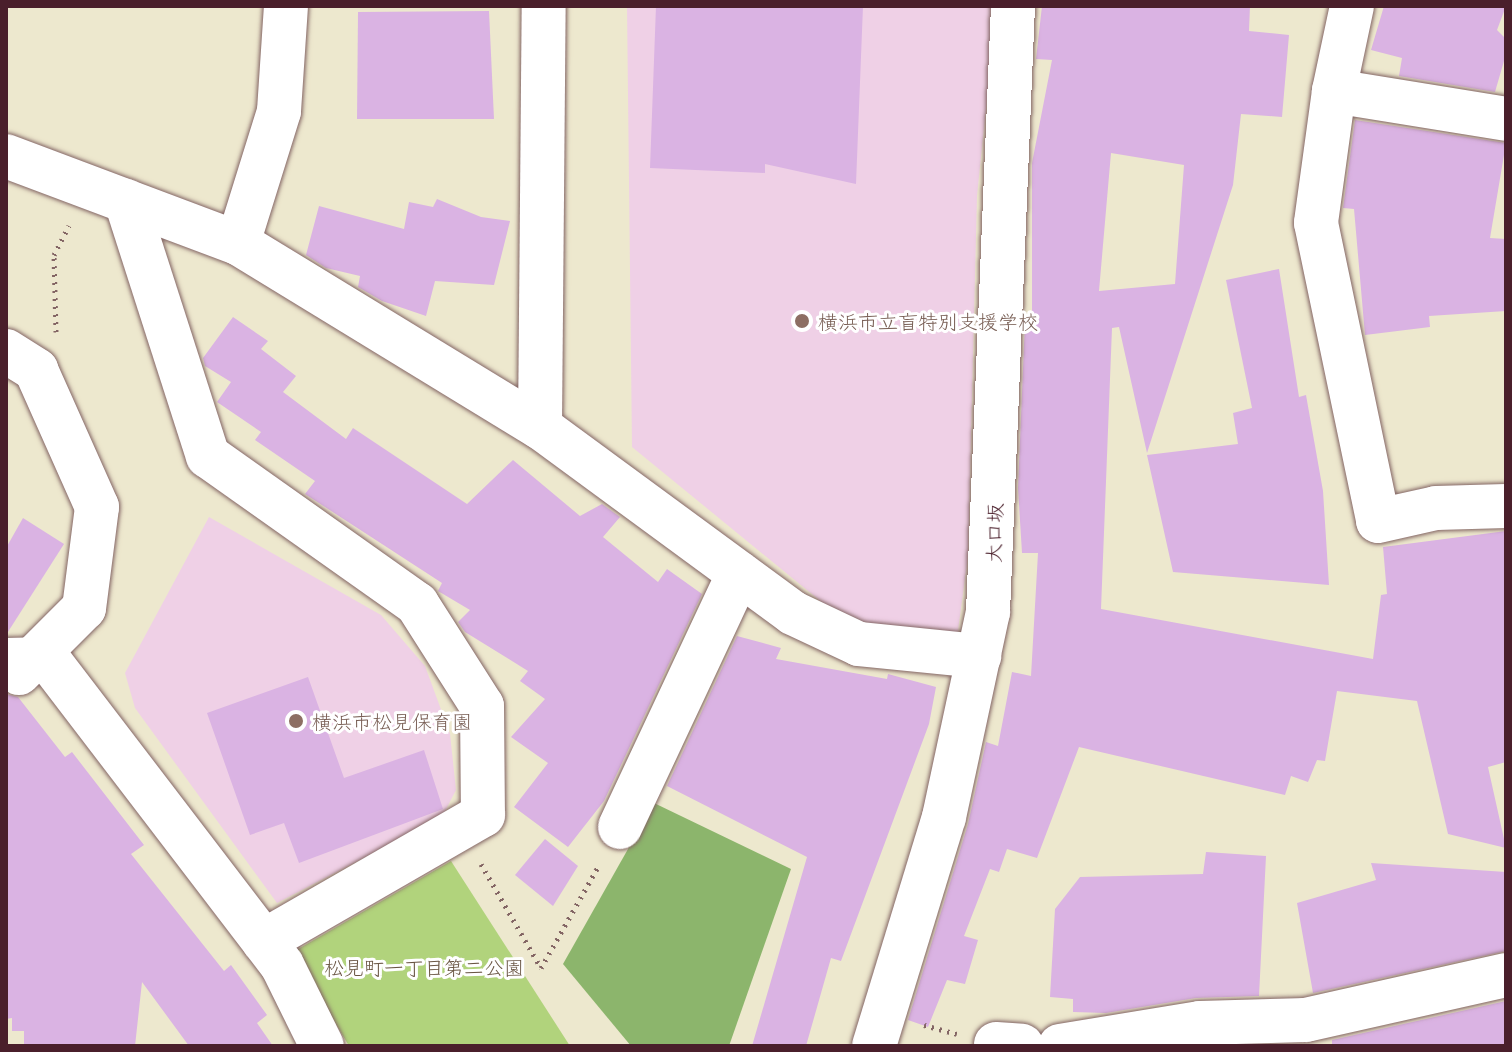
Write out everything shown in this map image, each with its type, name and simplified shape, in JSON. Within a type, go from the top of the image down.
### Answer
[{"type":"street","points":[[238,243],[279,111],[286,6]]},
{"type":"street","points":[[540,427],[544,6]]},
{"type":"street","name":"大口坂","points":[[878,1030],[944,817],[979,656],[993,574],[1013,6]]},
{"type":"street","points":[[1352,6],[1334,91],[1316,223],[1378,521],[1436,508],[1506,506]]},
{"type":"street","points":[[1334,91],[1506,119]]},
{"type":"street","points":[[6,156],[98,197],[238,243],[540,427],[793,613],[859,644],[979,656]]},
{"type":"street","points":[[98,197],[208,456],[417,604],[482,706],[483,815],[264,941]]},
{"type":"street","points":[[6,351],[36,370],[48,368],[97,507],[84,608],[14,669]]},
{"type":"street","points":[[620,827],[739,573]]},
{"type":"street","points":[[14,669],[48,659],[264,941],[322,1046]]},
{"type":"street","points":[[1060,1046],[1200,1023],[1302,1033],[1506,975]]},
{"type":"path","points":[[48,368],[59,302],[54,255],[98,197]]},
{"type":"path","points":[[461,829],[541,968],[620,827]]},
{"type":"path","points":[[878,1030],[1009,1045]]},
{"type":"shaded area","name":"横浜市立盲特別支援学校","points":[[627,6],[991,6],[990,20],[995,21],[977,196],[968,556],[957,638],[851,626],[632,447]]},
{"type":"shaded area","name":"横浜市松見保育園","points":[[209,517],[381,615],[425,666],[450,734],[456,790],[442,817],[277,903],[135,708],[125,673]]},
{"type":"green space","points":[[654,803],[791,869],[729,1046],[631,1046],[563,964]]},
{"type":"green space","name":"松見町一丁目第二公園","points":[[451,861],[570,1046],[349,1046],[293,952]]},
{"type":"building","points":[[656,6],[863,6],[856,184],[765,164],[765,173],[650,168]]},
{"type":"building","points":[[1042,6],[1250,6],[1249,31],[1289,35],[1282,117],[1241,114],[1233,185],[1147,453],[1119,327],[1112,328],[1101,609],[1373,659],[1381,595],[1387,594],[1383,547],[1506,531],[1506,762],[1488,767],[1506,848],[1448,834],[1417,701],[1337,691],[1325,761],[1317,760],[1308,782],[1291,776],[1285,795],[1079,747],[1037,858],[1007,849],[999,872],[990,869],[964,936],[978,940],[965,984],[947,980],[928,1027],[908,1020],[968,824],[986,742],[998,746],[1012,672],[1031,676],[1038,553],[1022,553],[1018,488],[1025,321],[1032,321],[1032,163],[1052,60],[1036,59]],"holes":[[[1111,153],[1184,165],[1175,284],[1099,291]]]},
{"type":"building","points":[[1384,6],[1506,6],[1497,30],[1506,39],[1506,54],[1495,92],[1399,76],[1402,58],[1371,50]]},
{"type":"building","points":[[489,11],[494,119],[357,119],[358,12]]},
{"type":"building","points":[[1355,120],[1506,143],[1490,238],[1506,239],[1506,311],[1429,316],[1430,327],[1365,335],[1354,209],[1343,208]]},
{"type":"building","points":[[437,199],[481,217],[510,221],[494,285],[435,281],[426,316],[382,301],[358,287],[360,276],[326,268],[306,255],[319,206],[404,229],[409,202],[433,207]]},
{"type":"building","points":[[1279,269],[1299,397],[1306,395],[1323,491],[1329,585],[1173,572],[1147,455],[1238,444],[1233,413],[1252,408],[1226,280]]},
{"type":"building","points":[[233,317],[268,341],[261,349],[296,376],[283,392],[346,439],[353,428],[467,504],[513,460],[580,516],[602,504],[620,517],[603,537],[658,582],[667,569],[702,594],[604,801],[568,847],[514,807],[548,763],[511,737],[545,699],[520,681],[528,671],[465,632],[458,622],[470,610],[438,591],[442,583],[305,494],[315,481],[255,440],[261,432],[217,402],[231,382],[205,366],[203,358]]},
{"type":"building","points":[[23,518],[64,544],[6,635],[6,548]]},
{"type":"building","points":[[737,636],[781,648],[776,659],[887,679],[888,674],[936,687],[929,724],[841,961],[831,958],[806,1046],[752,1046],[807,857],[667,786]]},
{"type":"building","points":[[308,677],[344,778],[424,750],[443,809],[299,863],[284,823],[250,835],[207,713]]},
{"type":"building","points":[[6,694],[18,697],[65,757],[72,752],[144,845],[131,854],[224,971],[231,965],[267,1015],[257,1023],[273,1046],[189,1046],[142,982],[135,1046],[24,1046],[24,1031],[12,1031],[12,1018],[6,1019]]},
{"type":"building","points":[[545,839],[578,866],[553,906],[515,875]]},
{"type":"building","points":[[1206,852],[1266,856],[1259,996],[1196,998],[1106,1013],[1073,1012],[1073,999],[1050,997],[1055,909],[1080,877],[1203,874]]},
{"type":"building","points":[[1371,863],[1506,872],[1506,951],[1313,993],[1297,903],[1376,880]]},
{"type":"building","points":[[1506,1001],[1506,1046],[1332,1046],[1332,1040]]},
{"type":"place","name":"横浜市立盲特別支援学校","points":[[802,321]]},
{"type":"place","name":"横浜市松見保育園","points":[[296,721]]}]
